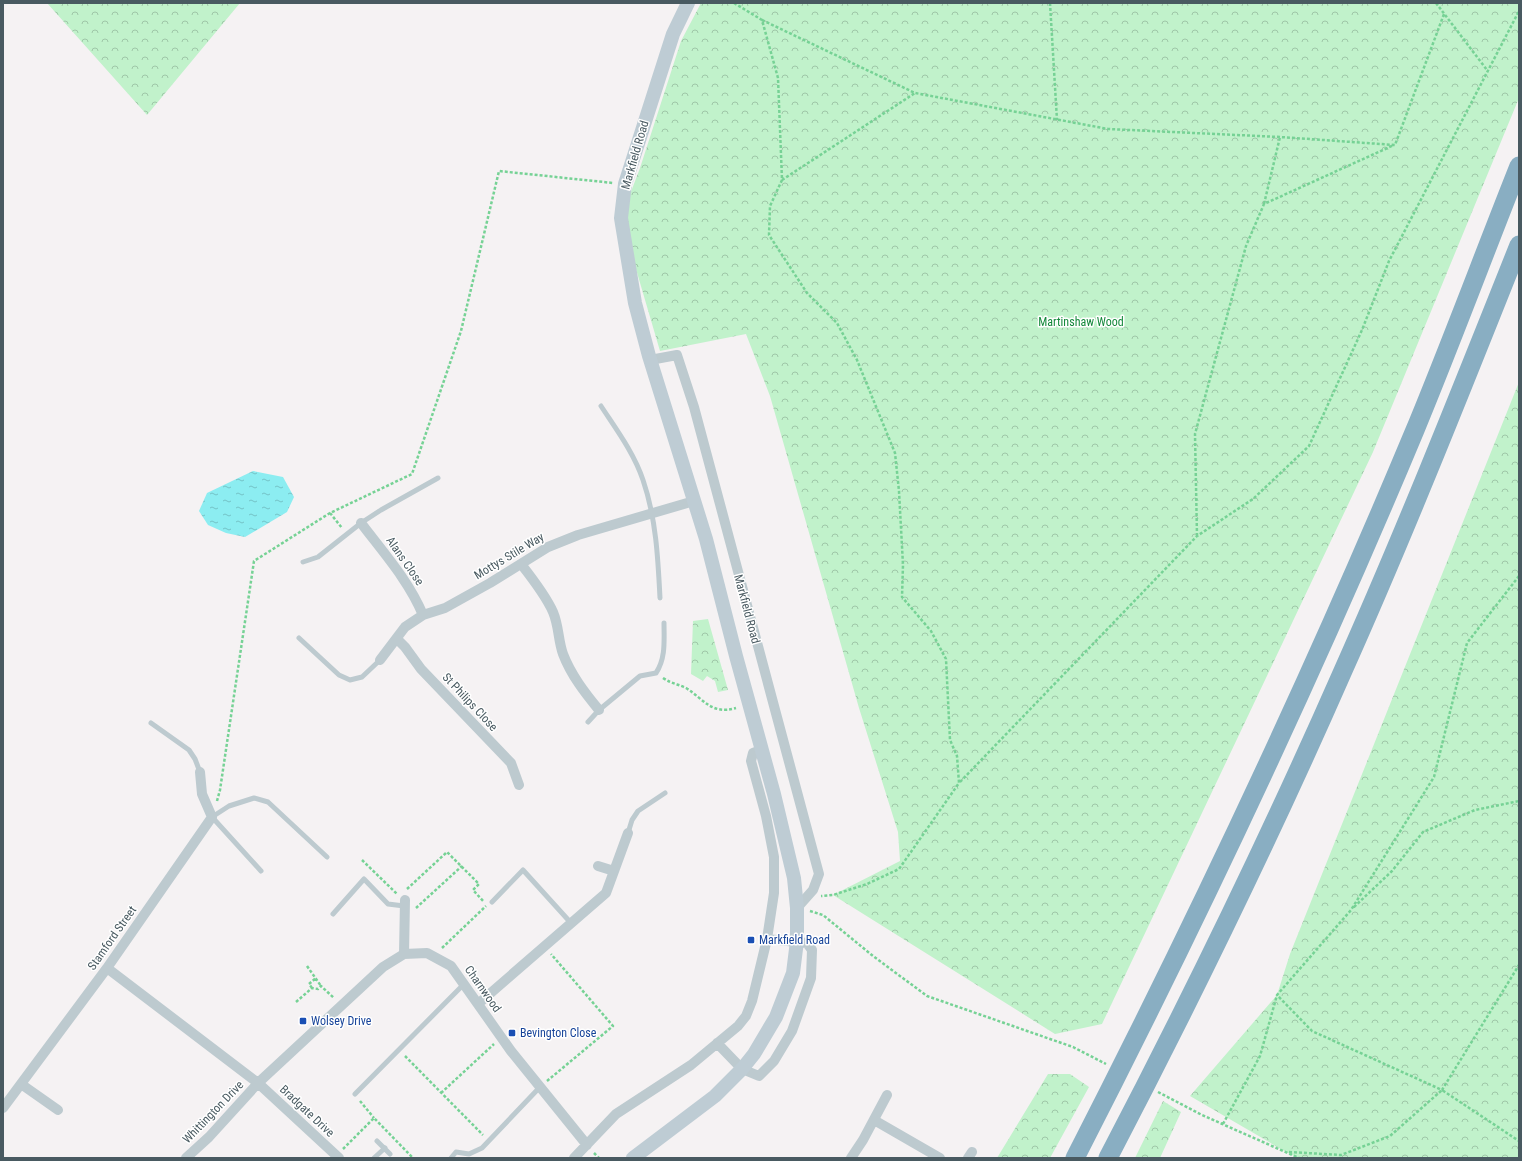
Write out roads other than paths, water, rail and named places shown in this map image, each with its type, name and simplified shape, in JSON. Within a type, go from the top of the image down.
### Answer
[{"type":"highway","points":[[1075,1158],[1123,1065],[1210,887],[1316,660],[1415,429],[1519,166]]},
{"type":"highway","points":[[1108,1158],[1150,1079],[1237,901],[1342,673],[1440,445],[1519,245]]},
{"type":"street","name":"Markfield Road","points":[[633,1158],[715,1096],[742,1069],[754,1054],[776,1017],[792,973],[797,941],[797,908],[790,863],[774,794],[761,750],[706,539],[650,360],[635,304],[621,218],[625,184],[673,34],[688,3]]},
{"type":"street","name":"Markfield Road","points":[[650,360],[677,355],[698,423],[819,874],[813,890],[797,908]]},
{"type":"street","name":"Mottys Stile Way","points":[[380,660],[405,627],[423,615],[445,608],[490,583],[548,547],[578,535],[694,501]]},
{"type":"street","name":"Alans Close","points":[[361,523],[401,577],[418,603],[423,615]]},
{"type":"street","points":[[521,564],[552,611],[559,630],[563,653],[571,671],[584,692],[599,710]]},
{"type":"street","name":"St Philips Close","points":[[396,639],[405,647],[421,669],[511,763],[519,785]]},
{"type":"street","points":[[574,1158],[616,1114],[691,1065],[738,1026],[746,1016],[752,1001],[767,939],[774,893],[774,857],[766,816],[751,761],[753,753],[761,750]]},
{"type":"street","points":[[200,772],[202,794],[212,817]]},
{"type":"street","name":"Stamford Street","points":[[3,1108],[107,968],[212,817]]},
{"type":"street","points":[[478,1004],[606,893],[628,833]]},
{"type":"street","points":[[598,866],[614,871]]},
{"type":"street","points":[[403,898],[404,954]]},
{"type":"street","points":[[717,1043],[742,1069],[759,1076],[774,1061],[792,1031],[811,978],[812,950],[808,943],[767,939]]},
{"type":"street","name":"Charnwood","points":[[258,1083],[382,967],[404,954],[427,953],[451,966],[501,1037],[587,1145]]},
{"type":"street","points":[[107,968],[258,1083]]},
{"type":"street","name":"Whittington Drive","points":[[186,1158],[209,1137],[258,1083]]},
{"type":"street","name":"Bradgate Drive","points":[[258,1083],[339,1158]]},
{"type":"street","points":[[21,1084],[58,1110]]},
{"type":"street","points":[[851,1158],[863,1140],[887,1095]]},
{"type":"street","points":[[874,1120],[940,1158]]},
{"type":"lane","points":[[601,406],[629,449],[643,480],[657,543],[660,598]]},
{"type":"lane","points":[[303,562],[318,557],[361,523],[438,478]]},
{"type":"lane","points":[[588,722],[599,710],[640,676],[656,673],[661,666],[663,656],[664,623]]},
{"type":"lane","points":[[299,638],[338,676],[350,680],[362,677],[380,660]]},
{"type":"lane","points":[[151,723],[189,750],[195,759],[200,772]]},
{"type":"lane","points":[[628,833],[632,820],[638,811],[665,792]]},
{"type":"lane","points":[[261,871],[212,817],[229,806],[254,798],[268,802],[326,856]]},
{"type":"lane","points":[[489,904],[523,870],[571,923]]},
{"type":"lane","points":[[333,914],[364,879],[388,904],[403,898]]},
{"type":"lane","points":[[355,1094],[464,984]]},
{"type":"lane","points":[[451,1158],[456,1152],[469,1154],[482,1148],[540,1087]]},
{"type":"lane","points":[[377,1141],[390,1154]]},
{"type":"lane","points":[[374,1158],[384,1148]]},
{"type":"water","points":[[253,471],[283,477],[294,497],[287,512],[245,537],[226,533],[208,525],[199,511],[207,493]]},
{"type":"place","name":"Markfield Road","points":[[751,940]]},
{"type":"place","name":"Wolsey Drive","points":[[303,1021]]},
{"type":"place","name":"Bevington Close","points":[[512,1033]]},
{"type":"park label","name":"Martinshaw Wood","points":[[1081,322]]}]
